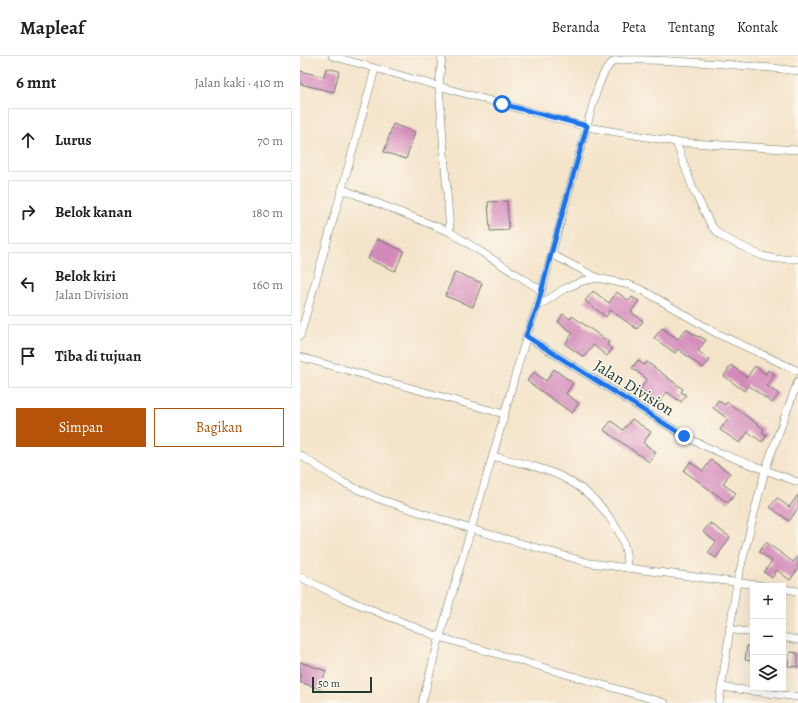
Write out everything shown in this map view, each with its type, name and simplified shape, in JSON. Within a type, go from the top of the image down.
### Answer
[{"type":"street","points":[[332,56],[346,58],[375,69],[587,126],[676,142],[798,150]]},
{"type":"street","points":[[442,56],[440,86],[450,232]]},
{"type":"street","points":[[422,703],[439,637],[493,456],[526,336],[537,308],[596,93],[603,74],[613,61],[622,57],[662,56],[798,71]]},
{"type":"street","points":[[300,336],[375,69]]},
{"type":"street","points":[[676,142],[693,189],[715,230],[723,237],[762,256],[776,259],[798,259]]},
{"type":"street","points":[[342,189],[450,232],[541,290]]},
{"type":"street","points":[[551,254],[598,278],[637,288],[716,333],[798,371]]},
{"type":"street","points":[[537,308],[564,289],[574,284],[598,278]]},
{"type":"street","name":"Jalan Division","points":[[526,336],[684,436],[708,449],[798,482]]},
{"type":"street","points":[[300,357],[504,414]]},
{"type":"street","points":[[719,703],[737,582],[765,470],[798,381]]},
{"type":"street","points":[[300,455],[342,482],[379,499],[471,529],[590,563],[750,584]]},
{"type":"street","points":[[493,456],[531,465],[556,474],[578,485],[592,496],[614,523],[622,538],[627,552],[628,568]]},
{"type":"street","points":[[300,577],[341,597],[439,637],[665,703]]},
{"type":"street","points":[[786,589],[798,591]]},
{"type":"street","points":[[729,629],[750,632]]},
{"type":"street","points":[[786,638],[798,640]]},
{"type":"street","points":[[721,687],[798,697]]},
{"type":"building","points":[[326,68],[339,71],[334,92],[300,84],[300,71],[324,77]]},
{"type":"building","points":[[393,124],[415,132],[406,159],[384,152]]},
{"type":"building","points":[[507,201],[509,230],[490,231],[488,202]]},
{"type":"building","points":[[377,239],[404,251],[395,271],[368,259]]},
{"type":"building","points":[[455,272],[482,283],[473,307],[445,296]]},
{"type":"building","points":[[593,291],[609,303],[617,292],[629,301],[632,297],[639,301],[631,312],[643,321],[637,329],[610,310],[606,317],[585,301]]},
{"type":"building","points":[[563,314],[570,319],[572,316],[609,342],[607,345],[612,349],[607,356],[593,345],[584,357],[565,344],[573,333],[558,322]]},
{"type":"building","points":[[662,328],[678,339],[686,329],[698,337],[699,336],[706,340],[698,351],[710,360],[703,368],[678,349],[675,353],[654,338]]},
{"type":"building","points":[[638,360],[644,365],[647,362],[683,389],[681,392],[686,395],[681,402],[667,392],[659,403],[640,390],[647,379],[632,368]]},
{"type":"building","points":[[731,365],[747,377],[755,366],[766,374],[768,370],[775,375],[767,386],[779,394],[772,403],[748,385],[744,391],[724,376]]},
{"type":"building","points":[[554,369],[573,383],[566,394],[579,403],[572,413],[527,381],[534,372],[546,381]]},
{"type":"building","points":[[718,400],[725,405],[727,402],[764,429],[762,432],[767,435],[762,442],[748,432],[740,443],[720,430],[728,419],[713,408]]},
{"type":"building","points":[[632,419],[651,432],[643,443],[656,452],[649,462],[604,430],[611,421],[623,430]]},
{"type":"building","points":[[711,460],[730,473],[723,484],[736,493],[728,503],[684,471],[690,462],[703,471]]},
{"type":"building","points":[[798,495],[798,508],[789,521],[770,507],[777,498],[789,507]]},
{"type":"building","points":[[710,523],[730,537],[716,558],[708,553],[716,542],[703,532]]},
{"type":"building","points":[[766,542],[793,562],[798,556],[798,569],[790,580],[777,570],[772,578],[764,572],[772,561],[759,552]]},
{"type":"building","points":[[747,646],[750,646],[750,661],[745,660]]},
{"type":"building","points":[[790,652],[798,653],[798,667],[788,666]]},
{"type":"building","points":[[300,662],[326,671],[320,689],[300,682]]},
{"type":"route","points":[[502,104],[587,126],[537,308],[526,336],[684,436]]}]
